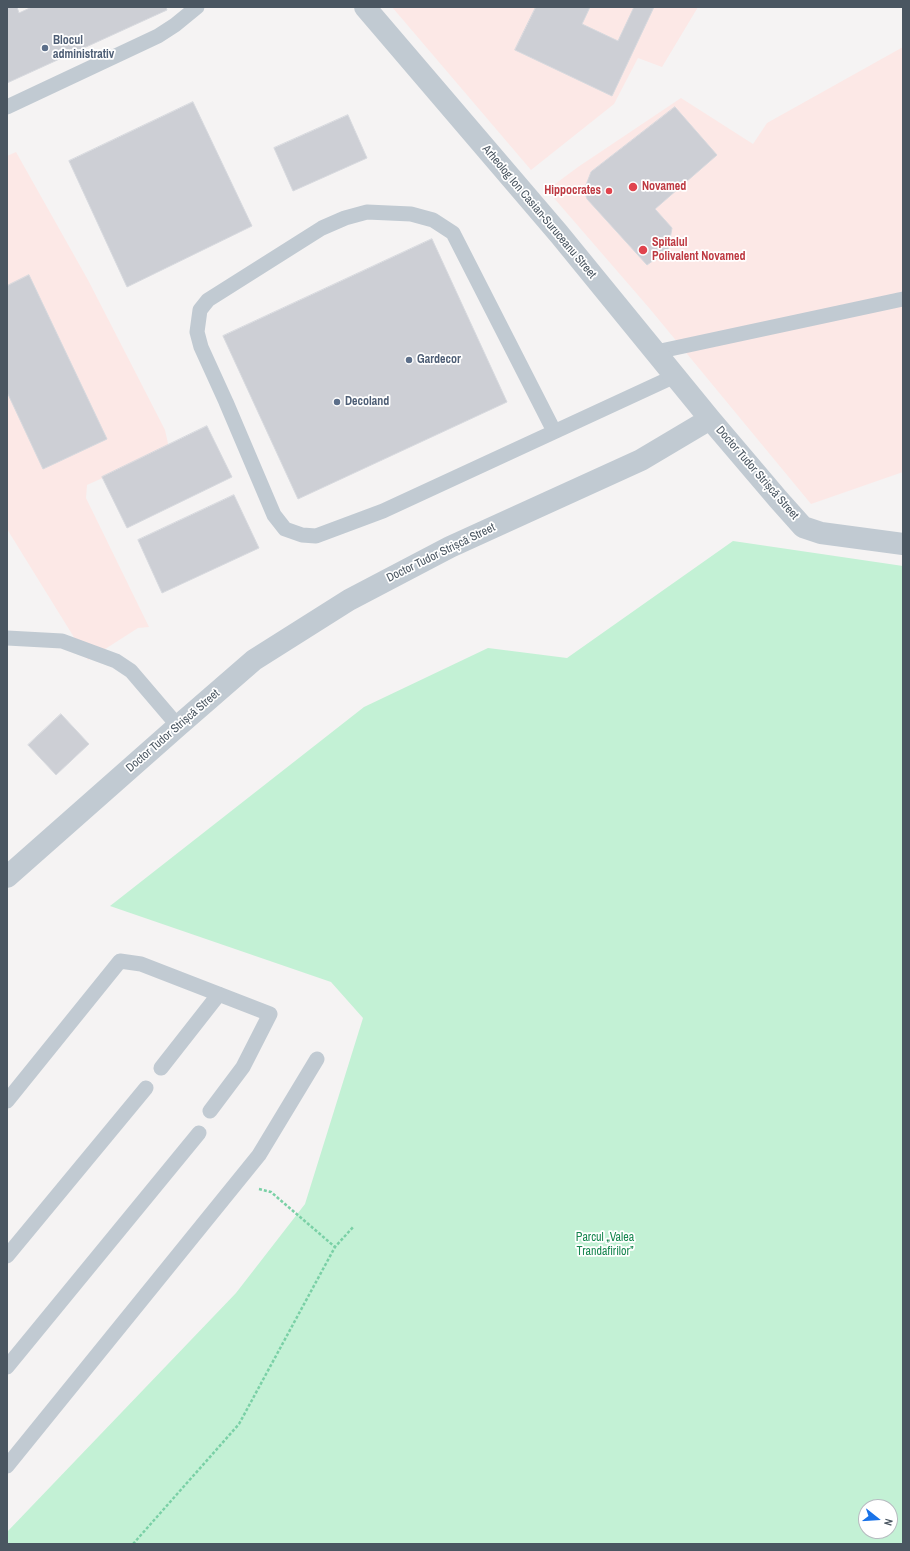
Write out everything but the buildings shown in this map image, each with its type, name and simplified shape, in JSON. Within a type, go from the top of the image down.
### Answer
[{"type":"street","name":"Arheolog Ion Casian-Suruceanu Street","points":[[365,7],[559,234],[710,419]]},
{"type":"street","name":"Doctor Tudor Strișcă Street","points":[[7,877],[254,660],[349,600],[450,547],[641,460],[710,419],[803,527],[821,533],[903,544]]},
{"type":"lane","points":[[7,107],[158,36],[175,25],[197,7]]},
{"type":"lane","points":[[554,431],[453,233],[433,220],[411,214],[367,212],[345,218],[322,228],[214,296],[208,300],[200,310],[197,332],[201,347],[274,515],[285,529],[302,535],[316,536],[383,511],[675,376]]},
{"type":"lane","points":[[656,352],[903,299]]},
{"type":"lane","points":[[7,638],[62,641],[116,661],[131,672],[178,726]]},
{"type":"lane","points":[[7,1101],[120,961],[141,964],[270,1014],[243,1067],[210,1111]]},
{"type":"lane","points":[[161,1068],[219,994]]},
{"type":"lane","points":[[7,1466],[259,1155],[317,1059]]},
{"type":"lane","points":[[7,1256],[146,1088]]},
{"type":"lane","points":[[7,1367],[199,1134]]},
{"type":"path","points":[[271,1192],[335,1246]]},
{"type":"path","points":[[133,1544],[238,1424],[335,1246],[354,1226]]},
{"type":"shaded area","points":[[392,7],[698,7],[662,67],[638,58],[614,104],[531,170]]},
{"type":"shaded area","points":[[903,47],[903,472],[811,504],[650,309],[547,190],[578,167],[681,98],[753,144],[767,123]]},
{"type":"shaded area","points":[[16,152],[88,280],[165,430],[169,448],[87,485],[86,498],[149,627],[138,628],[88,660],[7,529],[7,156]]},
{"type":"green space","name":"Parcul „Valea Trandafirilor”","points":[[733,541],[903,566],[903,1544],[7,1544],[7,1532],[236,1293],[305,1204],[363,1018],[331,982],[110,906],[364,707],[488,648],[567,658]]},
{"type":"place","name":"Blocul administrativ","points":[[45,48]]},
{"type":"place","name":"Novamed","points":[[633,187]]},
{"type":"place","name":"Hippocrates","points":[[609,191]]},
{"type":"place","name":"Spitalul Polivalent Novamed","points":[[643,250]]},
{"type":"place","name":"Gardecor","points":[[409,360]]},
{"type":"place","name":"Decoland","points":[[337,402]]}]
